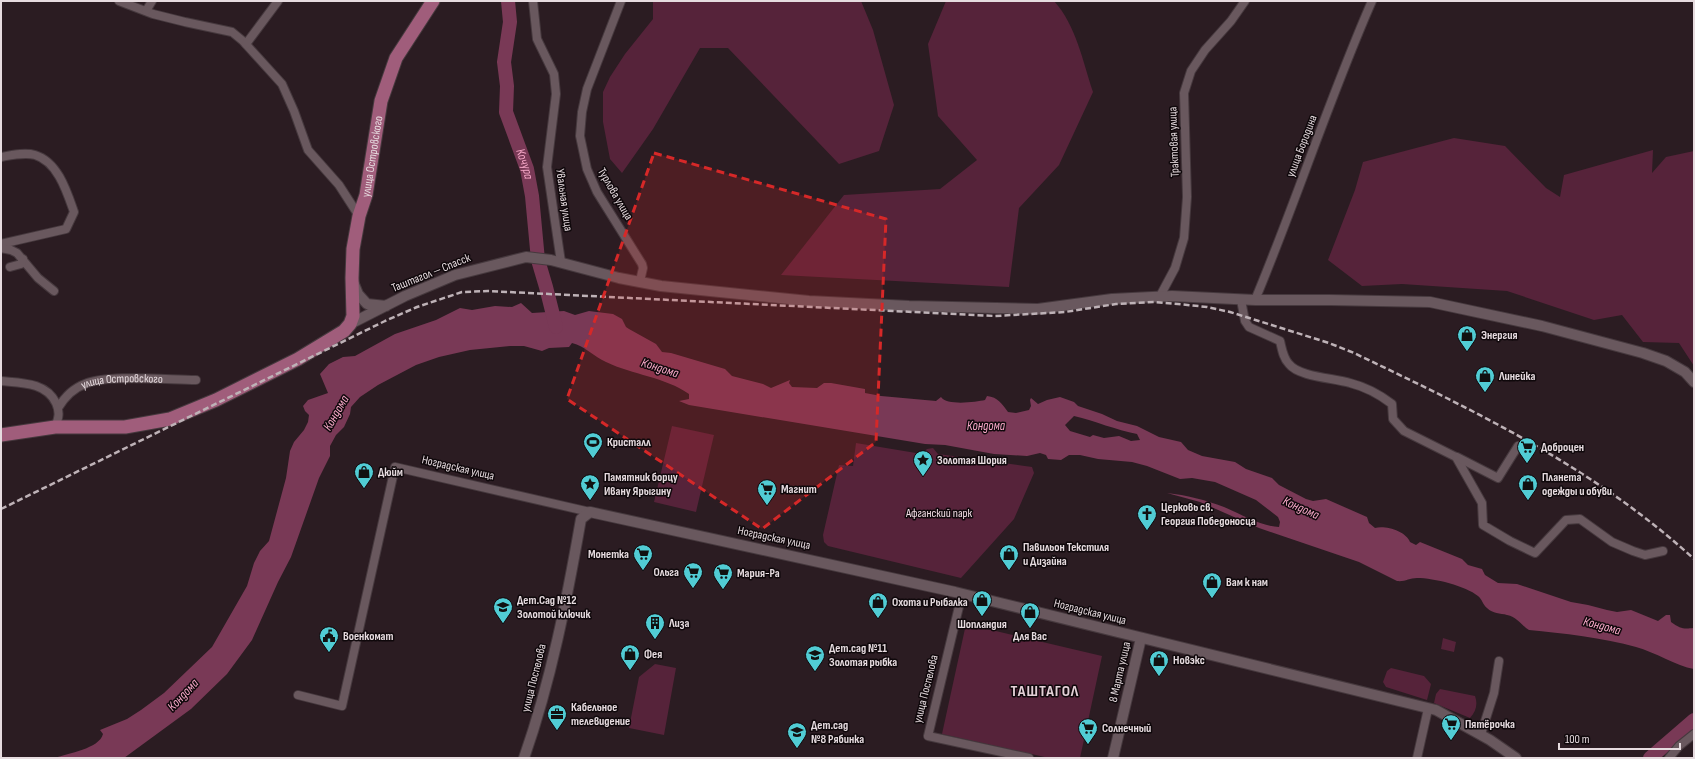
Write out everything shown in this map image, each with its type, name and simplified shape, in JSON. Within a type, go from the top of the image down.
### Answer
[{"type":"main road","name":"улица Островского","points":[[350,324],[354,307],[352,278],[354,249],[359,216],[366,195],[381,101],[396,58],[433,1]]},
{"type":"main road","points":[[1,435],[55,427],[125,427],[170,419],[216,400],[298,359],[336,337],[350,324]]},
{"type":"street","points":[[119,1],[146,11],[185,22],[232,32],[246,44],[282,84],[294,110],[308,150],[339,185],[359,216]]},
{"type":"street","points":[[146,11],[152,1]]},
{"type":"street","points":[[246,44],[278,1]]},
{"type":"street","name":"Увальная улица","points":[[533,1],[536,38],[554,74],[556,82],[556,94],[547,167],[556,261]]},
{"type":"street","name":"Турлова улица","points":[[621,1],[587,89],[582,112],[580,136],[586,169],[597,192],[642,264],[643,268],[640,281]]},
{"type":"street","name":"Трактовая улица","points":[[1159,298],[1175,268],[1184,238],[1187,198],[1184,93],[1186,86],[1191,71],[1204,50],[1231,20],[1245,1]]},
{"type":"street","name":"улица Бородина","points":[[1255,300],[1372,1]]},
{"type":"street","points":[[1,157],[19,154],[34,155],[48,161],[66,187],[74,212],[66,229],[1,244]]},
{"type":"street","points":[[1,248],[11,250],[23,259],[38,278],[54,291]]},
{"type":"street","name":"Таштагол — Спасск","points":[[350,324],[455,275],[526,257],[556,261]]},
{"type":"street","points":[[10,267],[21,264],[23,259]]},
{"type":"street","points":[[556,261],[619,278],[661,286],[808,301],[909,306],[1038,309],[1112,299],[1159,298],[1172,296],[1241,300],[1430,302],[1542,326],[1643,353],[1666,361],[1686,372],[1694,382]]},
{"type":"street","points":[[352,278],[362,300],[367,304],[386,306]]},
{"type":"street","points":[[1241,300],[1245,321],[1249,326],[1280,341],[1282,353],[1289,365],[1309,376],[1326,377],[1348,382],[1376,392],[1392,404],[1393,419],[1404,430],[1498,478],[1518,446]]},
{"type":"street","name":"улица Островского","points":[[58,408],[61,402],[74,390],[85,384],[96,381],[120,379],[196,380]]},
{"type":"street","points":[[1,381],[22,382],[42,387],[52,395],[58,408],[59,419],[55,427]]},
{"type":"street","points":[[1456,457],[1482,503],[1483,525],[1510,541],[1535,552],[1566,520],[1580,519],[1612,542],[1633,551],[1645,555],[1663,551]]},
{"type":"street","name":"Ноградская улица","points":[[298,695],[342,706],[395,467],[590,512],[962,594],[1436,710],[1481,734],[1516,758]]},
{"type":"street","name":"улица Поспелова","points":[[524,758],[543,697],[565,603],[581,519],[590,512]]},
{"type":"street","name":"улица Поспелова","points":[[962,594],[928,736],[1029,758]]},
{"type":"street","name":"8 Марта улица","points":[[1113,758],[1141,638]]},
{"type":"street","points":[[1481,734],[1494,693],[1499,661]]},
{"type":"street","points":[[1418,758],[1428,708]]},
{"type":"street","points":[[1669,758],[1679,746],[1694,734]]},
{"type":"highlighted area","points":[[654,153],[886,219],[876,442],[762,529],[567,399]]},
{"type":"green space","points":[[653,1],[861,1],[873,30],[894,105],[879,151],[839,164],[728,48],[700,48],[653,129],[622,173],[610,159],[603,122],[603,92],[610,77],[625,54],[653,19]]},
{"type":"green space","points":[[946,1],[1054,1],[1062,11],[1073,32],[1093,92],[1059,165],[1019,208],[1009,287],[781,275],[844,195],[940,189],[977,160],[938,116],[928,44]]},
{"type":"green space","points":[[1454,138],[1505,146],[1546,188],[1560,197],[1564,175],[1653,150],[1652,173],[1666,157],[1694,151],[1694,366],[1679,343],[1643,342],[1622,315],[1594,320],[1507,291],[1402,284],[1362,286],[1328,260],[1355,190],[1363,162]]},
{"type":"green space","points":[[672,426],[714,435],[696,512],[654,502]]},
{"type":"green space","name":"Афганский парк","points":[[856,443],[922,454],[927,449],[933,448],[938,454],[1032,467],[1034,473],[1014,519],[961,578],[828,546],[824,542],[823,535],[839,465],[853,466]]},
{"type":"green space","points":[[966,624],[1102,656],[1080,758],[1049,758],[942,734]]},
{"type":"green space","points":[[1443,638],[1456,642],[1454,652],[1441,649]]},
{"type":"green space","points":[[655,664],[676,668],[664,735],[629,728],[639,677]]},
{"type":"green space","points":[[1391,668],[1424,676],[1431,684],[1427,700],[1386,687],[1383,682],[1387,671]]},
{"type":"green space","points":[[1440,689],[1475,696],[1476,708],[1470,718],[1434,703],[1436,694]]},
{"type":"water","name":"Кондома","points":[[521,303],[532,313],[564,311],[575,315],[589,311],[613,314],[622,319],[626,327],[656,344],[662,352],[671,353],[725,369],[732,376],[763,384],[771,388],[790,380],[789,383],[792,387],[817,388],[824,383],[831,383],[865,389],[865,393],[881,396],[936,401],[941,397],[949,402],[969,402],[985,400],[987,396],[997,399],[1008,412],[1016,413],[1029,410],[1031,406],[1031,398],[1038,404],[1060,397],[1074,402],[1078,406],[1117,421],[1137,426],[1159,437],[1181,442],[1188,450],[1202,456],[1235,462],[1246,469],[1272,478],[1279,485],[1306,499],[1313,501],[1326,499],[1367,517],[1369,523],[1375,528],[1384,527],[1395,530],[1400,532],[1408,538],[1410,542],[1416,545],[1420,542],[1462,559],[1468,565],[1482,569],[1485,575],[1498,583],[1517,584],[1571,602],[1607,610],[1617,612],[1631,610],[1658,621],[1666,615],[1670,615],[1671,622],[1677,626],[1694,628],[1694,669],[1680,665],[1643,649],[1624,644],[1583,636],[1529,630],[1514,617],[1489,610],[1478,596],[1466,589],[1441,581],[1424,578],[1397,581],[1359,562],[1259,528],[1200,502],[1167,493],[1189,496],[1210,502],[1258,522],[1279,527],[1280,522],[1278,517],[1256,500],[1215,482],[1192,478],[1180,479],[1147,466],[1132,462],[1098,459],[1080,455],[1069,455],[1061,460],[1048,459],[1046,455],[1040,453],[1027,456],[994,454],[689,405],[679,401],[689,399],[689,394],[680,388],[616,366],[602,360],[577,344],[572,343],[569,347],[549,348],[542,351],[524,346],[510,346],[470,350],[439,357],[416,365],[378,385],[360,397],[351,407],[350,414],[344,427],[336,435],[330,446],[330,456],[319,478],[291,557],[252,640],[227,674],[191,709],[124,758],[55,758],[82,750],[96,743],[103,734],[100,730],[127,719],[164,693],[212,647],[247,586],[254,563],[260,551],[269,541],[286,478],[290,451],[294,442],[304,430],[308,422],[309,415],[303,406],[308,400],[328,393],[320,374],[329,364],[343,357],[355,356],[395,334],[436,320],[460,308],[472,310],[495,306],[512,307]],"holes":[[[1074,416],[1137,434],[1140,440],[1131,441],[1119,436],[1104,438],[1093,435],[1090,437],[1070,431],[1065,425]]]},
{"type":"waterway","name":"Кочура","points":[[508,1],[510,22],[504,62],[507,86],[506,112],[527,169],[532,196],[538,260],[556,327]]},
{"type":"waterway","points":[[1650,758],[1694,720]]},
{"type":"railway","points":[[1,509],[385,321],[417,307],[462,292],[488,291],[995,316],[1065,312],[1116,304],[1154,302],[1207,307],[1230,312],[1329,343],[1354,353],[1443,396],[1532,443],[1616,496],[1656,526],[1694,559]]},
{"type":"place","name":"Энергия","points":[[1467,352]]},
{"type":"place","name":"Линейка","points":[[1485,393]]},
{"type":"place","name":"Кристалл","points":[[593,459]]},
{"type":"place","name":"Доброцен","points":[[1527,464]]},
{"type":"place","name":"Золотая Шория","points":[[923,477]]},
{"type":"place","name":"Дюйм","points":[[364,489]]},
{"type":"place","name":"Памятник борцу Ивану Ярыгину","points":[[590,501]]},
{"type":"place","name":"Планета одежды и обуви","points":[[1528,501]]},
{"type":"place","name":"Магнит","points":[[767,506]]},
{"type":"place","name":"Церковь св. Георгия Победоносца","points":[[1147,531]]},
{"type":"place","name":"Монетка","points":[[643,571]]},
{"type":"place","name":"Павильон Текстиля и Дизайна","points":[[1009,571]]},
{"type":"place","name":"Ольга","points":[[693,589]]},
{"type":"place","name":"Мария-Ра","points":[[723,590]]},
{"type":"place","name":"Вам к нам","points":[[1212,599]]},
{"type":"place","name":"Шопландия","points":[[982,617]]},
{"type":"place","name":"Охота и Рыбалка","points":[[878,619]]},
{"type":"place","name":"Дет.Сад №12 Золотой ключик","points":[[503,624]]},
{"type":"place","name":"Для Вас","points":[[1030,629]]},
{"type":"place","name":"Лиза","points":[[655,640]]},
{"type":"place","name":"Военкомат","points":[[329,653]]},
{"type":"place","name":"Фея","points":[[630,671]]},
{"type":"place","name":"Дет.сад №11 Золотая рыбка","points":[[815,672]]},
{"type":"place","name":"Новэкс","points":[[1159,677]]},
{"type":"place","name":"Кабельное телевидение","points":[[557,731]]},
{"type":"place","name":"Пятёрочка","points":[[1451,741]]},
{"type":"place","name":"Солнечный","points":[[1088,745]]},
{"type":"place","name":"Дет.сад №8 Рябинка","points":[[797,749]]},
{"type":"district","name":"ТАШТАГОЛ","points":[[1045,691]]}]
